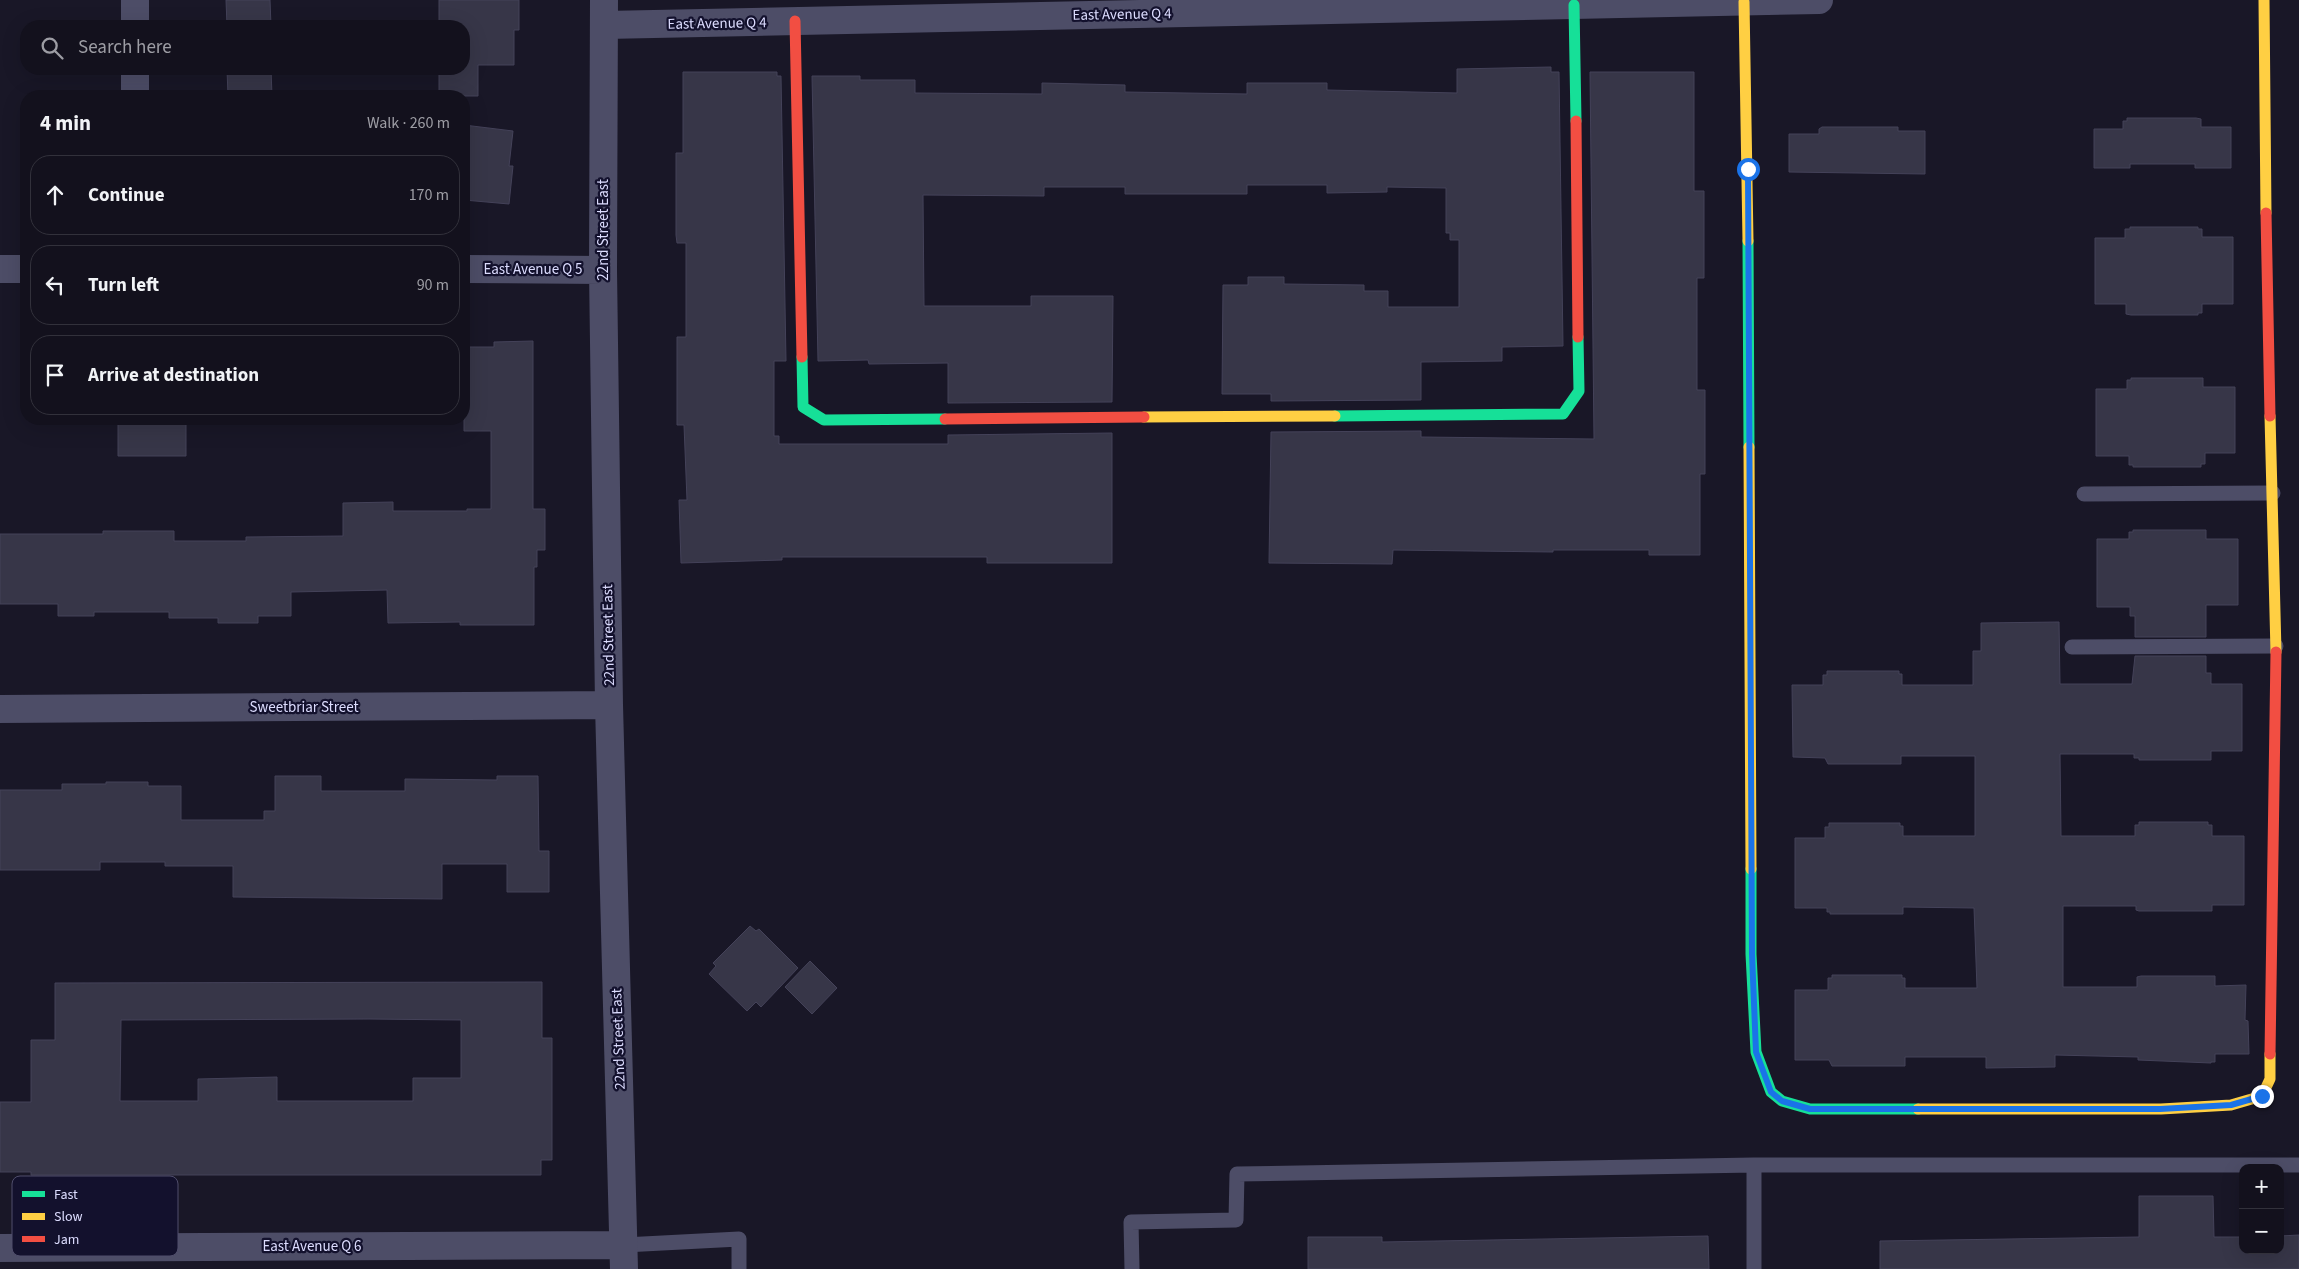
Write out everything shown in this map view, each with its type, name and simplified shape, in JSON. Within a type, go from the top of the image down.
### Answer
[{"type":"street","points":[[135,0],[135,20]]},
{"type":"street","name":"East Avenue Q 4","points":[[604,12],[795,21],[1819,0]]},
{"type":"street","points":[[1744,2],[1748,179],[1752,954],[1756,1052],[1771,1092],[1782,1101],[1810,1109],[2160,1109],[2231,1105],[2262,1096],[2270,1079],[2272,1050],[2276,646],[2265,162],[2264,0]]},
{"type":"street","points":[[795,21],[803,407],[824,420],[1562,414],[1579,391],[1574,5]]},
{"type":"street","name":"22nd Street East","points":[[604,12],[603,270],[609,705],[624,1257]]},
{"type":"street","points":[[135,75],[135,90]]},
{"type":"street","points":[[0,269],[20,269]]},
{"type":"street","name":"East Avenue Q 5","points":[[470,269],[603,270]]},
{"type":"street","name":"Sweetbriar Street","points":[[0,709],[609,705]]},
{"type":"street","name":"East Avenue Q 6","points":[[178,1251],[624,1257]]},
{"type":"lane","points":[[2084,494],[2273,493]]},
{"type":"lane","points":[[2072,647],[2276,646]]},
{"type":"lane","points":[[1754,1165],[1754,1269]]},
{"type":"lane","points":[[1132,1269],[1131,1222],[1236,1220],[1237,1174],[1754,1165],[2299,1165]]},
{"type":"lane","points":[[624,1257],[739,1239],[739,1269]]},
{"type":"building","points":[[226,0],[270,0],[271,20],[227,20]]},
{"type":"building","points":[[439,0],[519,0],[519,30],[514,30],[514,65],[478,65],[478,96],[470,96],[470,90],[439,90],[439,75],[470,75],[470,20],[439,20]]},
{"type":"building","points":[[1551,67],[1551,72],[1559,72],[1563,346],[1502,347],[1502,361],[1421,362],[1421,400],[1271,401],[1271,394],[1222,394],[1223,285],[1248,285],[1248,277],[1284,277],[1284,284],[1364,285],[1364,291],[1388,291],[1388,307],[1459,307],[1459,240],[1450,240],[1450,233],[1446,233],[1446,188],[1387,187],[1387,192],[1327,193],[1327,185],[1247,185],[1247,194],[1125,194],[1125,187],[1044,187],[1044,196],[923,195],[924,306],[1031,306],[1031,296],[1113,296],[1112,402],[948,403],[948,363],[869,364],[868,360],[818,361],[812,76],[860,76],[860,80],[915,80],[915,93],[1042,94],[1042,83],[1125,85],[1125,92],[1247,94],[1247,83],[1327,83],[1327,90],[1457,93],[1457,69]]},
{"type":"building","points":[[683,72],[777,72],[777,76],[781,76],[786,361],[774,361],[774,436],[779,436],[779,444],[948,444],[948,435],[1112,433],[1112,563],[987,563],[987,557],[782,557],[782,560],[681,563],[679,500],[687,500],[684,425],[677,425],[677,337],[686,337],[686,243],[677,243],[676,235],[676,153],[683,153]]},
{"type":"building","points":[[1590,72],[1694,72],[1694,191],[1704,191],[1704,278],[1697,278],[1697,390],[1705,390],[1705,474],[1700,474],[1700,555],[1649,555],[1649,550],[1553,550],[1553,552],[1393,550],[1392,564],[1269,563],[1271,432],[1421,431],[1421,437],[1594,439]]},
{"type":"building","points":[[227,75],[271,75],[272,90],[228,90]]},
{"type":"building","points":[[2127,118],[2196,118],[2201,119],[2201,127],[2231,127],[2231,168],[2195,168],[2195,164],[2130,164],[2130,168],[2094,168],[2094,129],[2123,129],[2123,121],[2127,121]]},
{"type":"building","points":[[470,126],[513,131],[509,166],[513,166],[509,204],[470,201]]},
{"type":"building","points":[[1822,127],[1898,127],[1898,131],[1925,131],[1925,174],[1789,172],[1789,134],[1819,134],[1819,129]]},
{"type":"building","points":[[2130,227],[2198,227],[2198,229],[2202,229],[2202,237],[2233,237],[2233,304],[2202,304],[2202,313],[2198,313],[2198,315],[2131,315],[2126,314],[2126,304],[2095,304],[2095,238],[2125,238],[2125,229],[2130,229]]},
{"type":"building","points":[[533,341],[533,509],[545,509],[545,550],[537,550],[537,567],[534,567],[534,625],[460,625],[460,622],[388,623],[387,590],[291,592],[291,616],[258,616],[258,623],[218,623],[218,618],[169,618],[169,612],[94,612],[94,616],[58,616],[58,604],[0,604],[0,534],[103,534],[103,531],[174,531],[174,541],[246,541],[246,537],[343,536],[343,503],[393,502],[393,511],[467,511],[467,509],[491,509],[491,431],[464,431],[464,425],[470,425],[470,347],[494,347],[494,342]]},
{"type":"building","points":[[2131,378],[2203,378],[2203,387],[2235,387],[2235,453],[2205,453],[2205,464],[2201,464],[2201,467],[2133,467],[2133,465],[2129,465],[2129,456],[2096,456],[2096,389],[2127,389],[2127,380],[2131,380]]},
{"type":"building","points":[[118,425],[186,425],[186,456],[118,456]]},
{"type":"building","points":[[2133,530],[2206,530],[2206,539],[2238,539],[2238,605],[2206,605],[2206,637],[2135,637],[2135,616],[2130,616],[2130,607],[2097,607],[2097,539],[2129,539],[2129,532],[2133,532]]},
{"type":"building","points":[[2059,622],[2060,684],[2132,684],[2135,656],[2206,656],[2206,673],[2211,673],[2211,684],[2242,684],[2242,751],[2211,751],[2211,760],[2139,760],[2139,758],[2134,758],[2134,754],[2060,754],[2061,836],[2135,836],[2135,825],[2139,825],[2139,822],[2208,822],[2208,825],[2212,825],[2212,836],[2244,836],[2244,905],[2212,905],[2212,911],[2139,911],[2136,910],[2136,906],[2063,906],[2063,987],[2137,987],[2137,977],[2141,976],[2215,976],[2215,986],[2246,985],[2245,1020],[2248,1021],[2249,1054],[2215,1054],[2215,1062],[2211,1063],[2138,1060],[2138,1057],[2055,1055],[2055,1067],[1986,1068],[1986,1057],[1905,1057],[1905,1066],[1832,1066],[1829,1060],[1795,1060],[1795,990],[1828,990],[1828,978],[1832,978],[1832,975],[1902,975],[1902,978],[1905,978],[1905,988],[1977,988],[1974,908],[1903,907],[1903,914],[1830,914],[1830,912],[1827,912],[1827,908],[1795,908],[1795,838],[1825,838],[1825,827],[1829,827],[1829,823],[1900,823],[1900,826],[1903,826],[1903,836],[1975,836],[1975,756],[1901,756],[1901,764],[1828,764],[1825,758],[1793,757],[1792,685],[1823,685],[1823,675],[1827,675],[1827,671],[1899,671],[1899,674],[1902,674],[1902,685],[1973,685],[1973,651],[1981,651],[1981,623]]},
{"type":"building","points":[[275,776],[321,776],[321,791],[405,791],[405,779],[497,780],[497,776],[538,776],[539,851],[549,851],[549,892],[507,892],[507,864],[442,864],[442,899],[233,897],[233,866],[165,866],[165,862],[100,862],[100,870],[0,870],[0,790],[62,790],[62,784],[148,782],[148,786],[181,786],[181,820],[264,820],[264,811],[275,811]]},
{"type":"building","points":[[750,926],[756,931],[759,929],[798,968],[761,1007],[756,1002],[747,1011],[709,974],[716,966],[713,963]]},
{"type":"building","points":[[810,961],[837,988],[812,1014],[785,987]]},
{"type":"building","points":[[542,982],[542,1038],[552,1038],[552,1160],[541,1160],[541,1175],[31,1175],[31,1172],[0,1172],[0,1102],[31,1102],[31,1040],[55,1040],[55,983]],"holes":[[[121,1020],[461,1020],[461,1078],[413,1078],[413,1101],[277,1101],[277,1077],[198,1079],[198,1101],[120,1101]]]},
{"type":"building","points":[[2139,1196],[2213,1196],[2214,1237],[2239,1237],[2239,1254],[2284,1254],[2284,1236],[2299,1235],[2299,1269],[1880,1269],[1880,1241],[2139,1237]]},
{"type":"building","points":[[1708,1236],[1709,1269],[1308,1269],[1308,1237],[1382,1237],[1382,1242]]},
{"type":"traffic: fast","points":[[1574,5],[1576,121]]},
{"type":"traffic: fast","points":[[1748,241],[1749,447]]},
{"type":"traffic: fast","points":[[1335,416],[1563,414],[1579,391],[1578,337]]},
{"type":"traffic: fast","points":[[802,357],[803,407],[824,420],[945,419]]},
{"type":"traffic: fast","points":[[1751,869],[1751,954],[1756,1052],[1771,1092],[1782,1101],[1810,1109],[1918,1109]]},
{"type":"traffic: slow","points":[[2264,0],[2266,213]]},
{"type":"traffic: slow","points":[[1744,2],[1748,241]]},
{"type":"traffic: slow","points":[[1144,417],[1335,416]]},
{"type":"traffic: slow","points":[[2270,416],[2276,652]]},
{"type":"traffic: slow","points":[[1749,447],[1751,869]]},
{"type":"traffic: slow","points":[[1918,1109],[2161,1109],[2231,1105],[2262,1096],[2270,1079],[2270,1054]]},
{"type":"traffic: jam","points":[[795,21],[802,357]]},
{"type":"traffic: jam","points":[[1576,121],[1578,337]]},
{"type":"traffic: jam","points":[[2266,213],[2270,416]]},
{"type":"traffic: jam","points":[[945,419],[1144,417]]},
{"type":"traffic: jam","points":[[2270,1054],[2276,652]]},
{"type":"route","points":[[1748,169],[1752,954],[1756,1052],[1771,1092],[1782,1101],[1810,1109],[2160,1109],[2231,1105],[2262,1096]]}]
